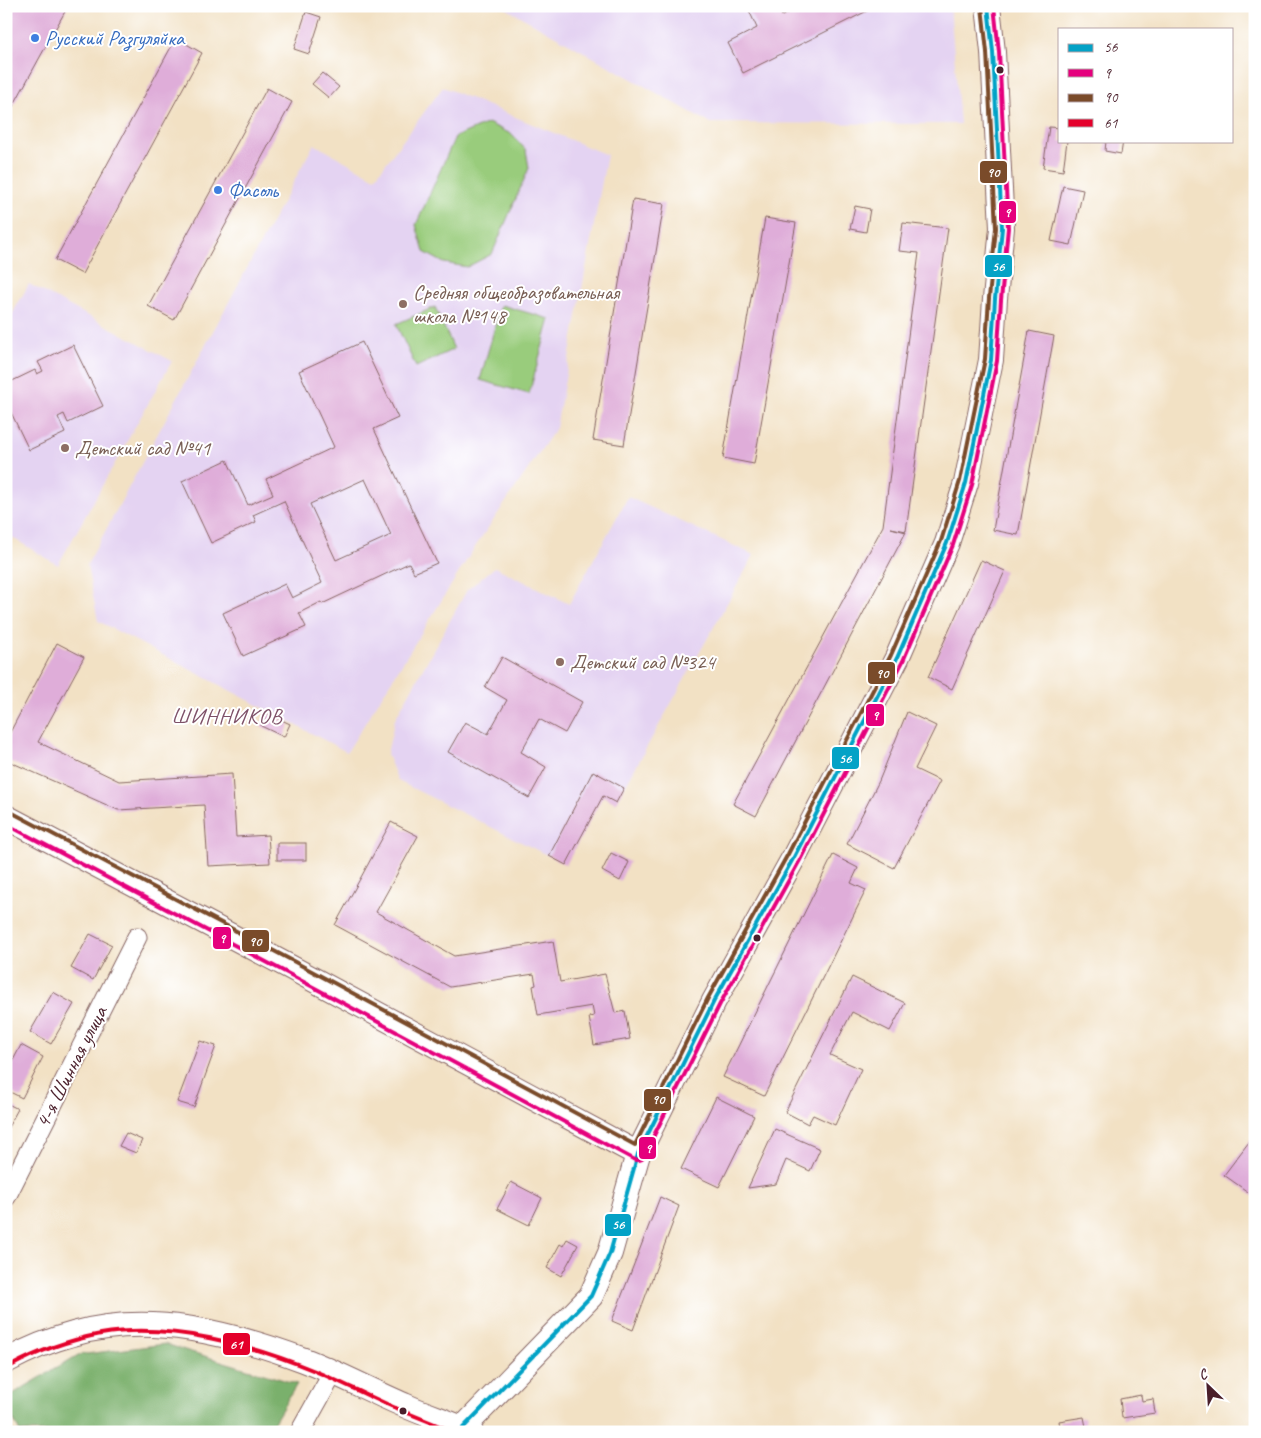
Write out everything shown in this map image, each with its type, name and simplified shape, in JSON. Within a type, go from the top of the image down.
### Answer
[{"type":"street","points":[[6,1360],[73,1334],[107,1327],[149,1325],[197,1329],[231,1337],[304,1360],[405,1406],[467,1430],[591,1296],[610,1253],[638,1154],[714,1001],[794,857],[897,658],[947,543],[966,483],[991,360],[994,299],[1002,228],[993,52],[988,6]]},
{"type":"street","points":[[6,817],[290,966],[638,1154]]},
{"type":"street","name":"4-я Шинная улица","points":[[6,1197],[137,937]]},
{"type":"street","points":[[300,1432],[333,1373]]},
{"type":"shaded area","points":[[502,6],[950,6],[960,124],[710,123]]},
{"type":"shaded area","name":"Средняя общеобразовательная школа №148","points":[[443,87],[607,155],[556,428],[473,550],[347,752],[98,621],[87,565],[314,144],[375,178]]},
{"type":"shaded area","name":"Детский сад №41","points":[[29,284],[172,361],[58,565],[6,534],[6,325]]},
{"type":"shaded area","name":"Детский сад №324","points":[[628,497],[754,555],[624,788],[593,772],[549,856],[398,781],[387,754],[395,719],[467,590],[495,567],[569,604]]},
{"type":"green space","points":[[488,123],[511,134],[526,150],[529,168],[492,254],[467,267],[444,263],[424,252],[416,225],[455,137]]},
{"type":"green space","points":[[501,305],[550,319],[529,394],[480,380]]},
{"type":"green space","points":[[435,307],[454,349],[416,367],[396,324]]},
{"type":"green space","points":[[165,1344],[297,1384],[268,1432],[20,1432],[6,1406],[6,1398],[78,1355]]},
{"type":"building","points":[[6,6],[68,6],[6,119]]},
{"type":"building","points":[[747,6],[778,6],[782,16],[801,6],[877,6],[743,73],[728,43],[757,28]]},
{"type":"building","points":[[306,12],[321,17],[309,54],[294,49]]},
{"type":"building","points":[[176,38],[202,53],[82,274],[55,260]]},
{"type":"building","points":[[322,73],[339,87],[329,98],[312,84]]},
{"type":"building","points":[[267,88],[292,102],[174,320],[148,306]]},
{"type":"building","points":[[1049,127],[1058,128],[1058,142],[1067,142],[1063,171],[1043,168]]},
{"type":"building","points":[[1106,142],[1123,142],[1121,154],[1105,151]]},
{"type":"building","points":[[1063,186],[1083,190],[1071,245],[1051,241]]},
{"type":"building","points":[[633,199],[664,204],[624,445],[593,440]]},
{"type":"building","points":[[855,206],[870,209],[866,232],[850,229]]},
{"type":"building","points":[[765,218],[796,223],[754,464],[723,458]]},
{"type":"building","points":[[903,223],[948,228],[906,531],[891,528],[906,532],[756,816],[733,804],[883,526],[919,253],[899,251]]},
{"type":"building","points":[[1029,331],[1054,336],[1018,535],[993,530]]},
{"type":"building","points":[[362,342],[398,418],[374,429],[437,563],[414,573],[409,563],[322,604],[321,602],[299,613],[306,627],[243,656],[223,613],[285,584],[292,598],[322,583],[284,501],[253,515],[256,522],[211,543],[182,481],[227,460],[248,505],[273,494],[266,479],[334,447],[299,371]],"holes":[[[365,479],[391,535],[336,560],[310,504]]]},
{"type":"building","points":[[73,345],[103,406],[68,423],[64,414],[58,417],[65,433],[29,450],[6,402],[6,384],[35,370],[37,374],[43,371],[38,362]]},
{"type":"building","points":[[981,560],[1005,571],[952,689],[928,677]]},
{"type":"building","points":[[57,643],[84,657],[38,742],[119,781],[232,774],[236,837],[268,835],[270,863],[208,866],[204,805],[118,810],[6,760],[6,740]]},
{"type":"building","points":[[502,657],[582,702],[565,733],[539,719],[521,752],[546,767],[529,798],[448,752],[465,722],[488,734],[507,700],[485,687]]},
{"type":"building","points":[[907,712],[936,726],[915,769],[940,781],[894,868],[847,844],[879,781]]},
{"type":"building","points":[[267,713],[290,724],[284,737],[261,726]]},
{"type":"building","points":[[593,771],[624,788],[616,803],[603,796],[566,865],[549,856]]},
{"type":"building","points":[[391,822],[418,836],[376,912],[454,956],[553,941],[560,982],[605,974],[615,1013],[625,1011],[630,1039],[594,1045],[589,1017],[594,1016],[592,1006],[538,1015],[533,986],[536,985],[534,974],[450,987],[335,925]]},
{"type":"building","points":[[277,843],[306,843],[306,860],[277,860]]},
{"type":"building","points":[[611,853],[629,862],[620,881],[602,871]]},
{"type":"building","points":[[833,855],[858,868],[851,883],[866,890],[764,1096],[723,1077]]},
{"type":"building","points":[[90,934],[112,945],[93,980],[71,968]]},
{"type":"building","points":[[852,977],[905,1003],[890,1031],[852,1012],[830,1055],[861,1069],[835,1125],[813,1115],[808,1124],[785,1112]]},
{"type":"building","points":[[53,992],[74,1004],[51,1044],[30,1032]]},
{"type":"building","points":[[200,1041],[216,1046],[194,1107],[177,1102]]},
{"type":"building","points":[[21,1045],[43,1057],[22,1098],[6,1090],[6,1074]]},
{"type":"building","points":[[716,1097],[754,1116],[719,1187],[681,1169]]},
{"type":"building","points":[[6,1103],[18,1109],[6,1131]]},
{"type":"building","points":[[775,1129],[820,1149],[810,1171],[786,1160],[776,1184],[748,1188]]},
{"type":"building","points":[[126,1133],[142,1140],[136,1153],[119,1146]]},
{"type":"building","points":[[1255,1134],[1255,1197],[1224,1175]]},
{"type":"building","points":[[511,1182],[542,1198],[529,1225],[497,1209]]},
{"type":"building","points":[[660,1197],[679,1206],[633,1330],[612,1321]]},
{"type":"building","points":[[567,1239],[578,1245],[561,1276],[547,1268],[560,1244],[563,1246]]},
{"type":"building","points":[[1141,1395],[1142,1401],[1153,1399],[1155,1413],[1122,1418],[1120,1399]]},
{"type":"building","points":[[1084,1417],[1087,1432],[1061,1432],[1059,1421]]},
{"type":"transit line","name":"56","points":[[463,1428],[591,1296],[610,1253],[638,1154],[714,1001],[794,857],[897,658],[947,543],[966,483],[991,360],[1002,228],[993,52],[988,6]]},
{"type":"transit line","name":"9","points":[[6,824],[635,1160],[642,1159],[720,1004],[800,860],[903,661],[953,545],[972,485],[997,361],[1008,228],[999,52],[994,6]]},
{"type":"transit line","name":"90","points":[[9,811],[635,1145],[708,998],[788,854],[891,655],[941,541],[960,481],[985,359],[996,228],[987,52],[982,7]]},
{"type":"transit line","name":"61","points":[[9,1367],[54,1347],[77,1339],[101,1334],[127,1331],[155,1331],[210,1338],[291,1361],[454,1432]]},
{"type":"place","name":"Русский Разгуляйка","points":[[35,38]]},
{"type":"place","name":"Фасоль","points":[[218,190]]},
{"type":"place","name":"Средняя общеобразовательная школа №148","points":[[403,304]]},
{"type":"place","name":"Детский сад №41","points":[[65,448]]},
{"type":"place","name":"Детский сад №324","points":[[560,662]]},
{"type":"district","name":"ШИННИКОВ","points":[[227,715]]}]
